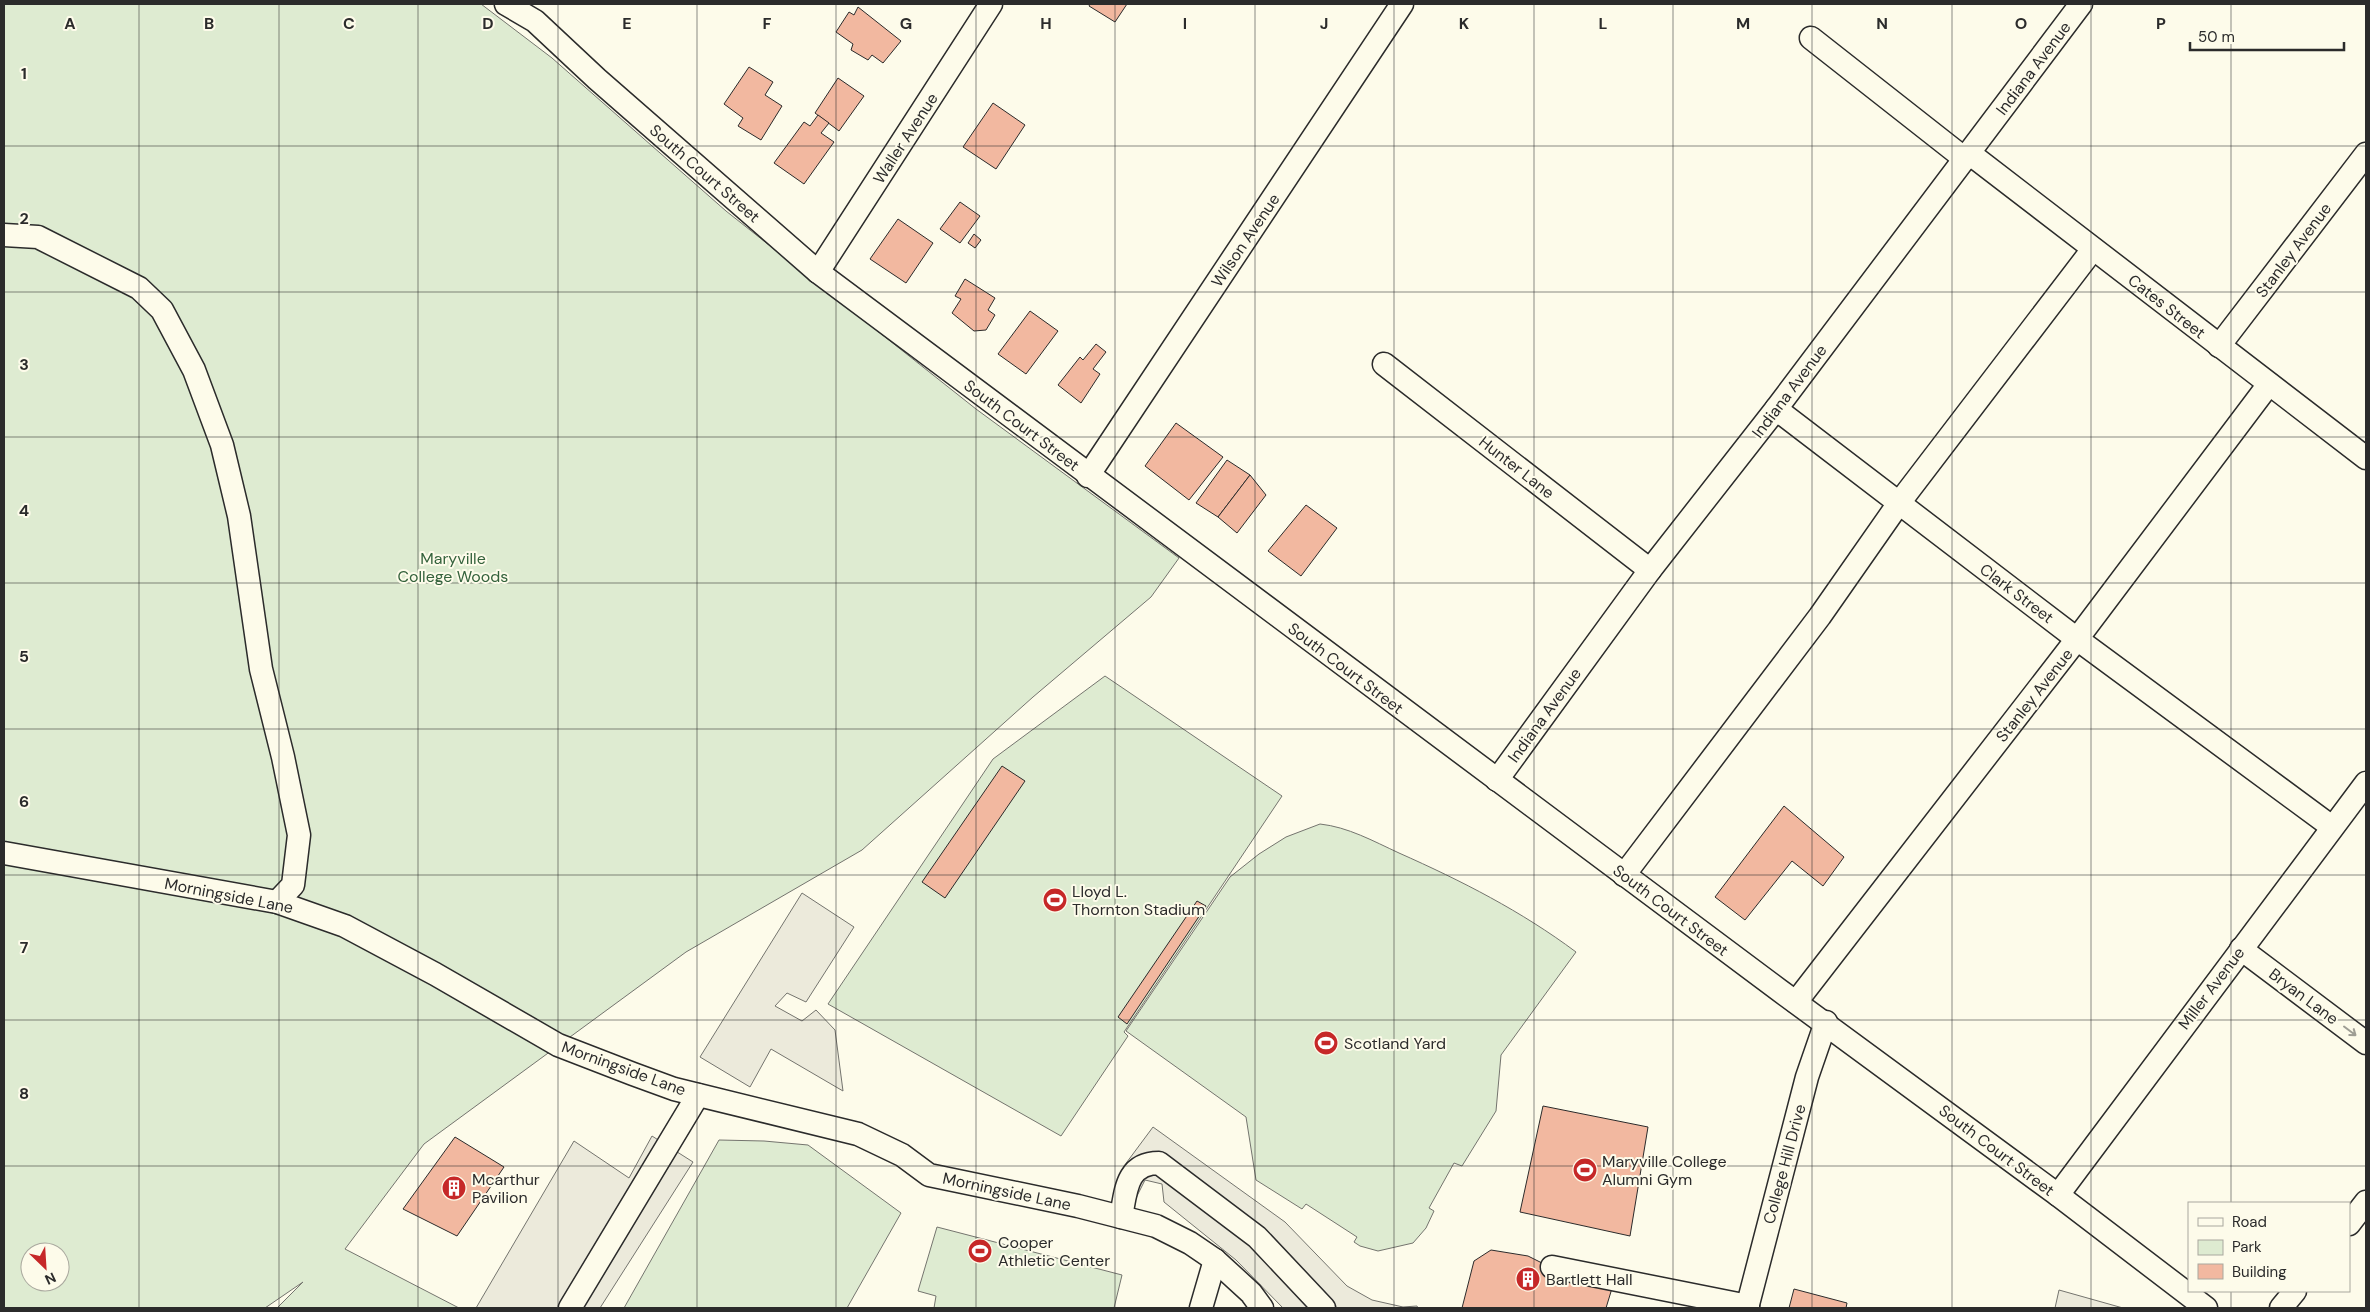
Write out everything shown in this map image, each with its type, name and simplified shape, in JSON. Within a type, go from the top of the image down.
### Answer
[{"type":"street","name":"South Court Street","points":[[506,4],[540,12],[597,80],[818,272],[1088,476],[1624,875],[1826,1022],[2058,1195],[2206,1308]]},
{"type":"street","name":"Waller Avenue","points":[[818,272],[991,4]]},
{"type":"street","name":"Wilson Avenue","points":[[1088,476],[1402,4]]},
{"type":"street","name":"Indiana Avenue","points":[[1497,780],[1650,570],[1776,408],[2081,4]]},
{"type":"street","name":"Cates Street","points":[[1811,38],[2093,249],[2366,458]]},
{"type":"street","name":"Stanley Avenue","points":[[2219,346],[2366,154]]},
{"type":"street","points":[[4,235],[38,237],[139,288],[162,310],[194,370],[222,445],[239,516],[261,669],[283,757],[298,835],[293,885],[277,902]]},
{"type":"street","points":[[1624,875],[1820,616],[1899,503],[2093,249]]},
{"type":"street","name":"Hunter Lane","points":[[1384,364],[1650,570]]},
{"type":"street","name":"Stanley Avenue","points":[[1796,1002],[2077,639],[2269,384]]},
{"type":"street","name":"Clark Street","points":[[1776,408],[2077,639],[2332,827]]},
{"type":"street","name":"Miller Avenue","points":[[2058,1195],[2366,783]]},
{"type":"street","name":"Morningside Lane","points":[[4,853],[277,902],[345,926],[435,974],[558,1045],[674,1089],[858,1134],[902,1155],[929,1175],[1078,1206],[1156,1226],[1190,1243],[1215,1260],[1251,1293],[1262,1308]]},
{"type":"street","name":"Bryan Lane","points":[[2241,948],[2366,1043]]},
{"type":"street","name":"College Hill Drive","points":[[1748,1307],[1806,1077],[1826,1022]]},
{"type":"street","points":[[570,1308],[698,1095]]},
{"type":"street","points":[[1122,1217],[1128,1182],[1134,1172],[1145,1163],[1159,1163],[1257,1237],[1324,1308]]},
{"type":"street","points":[[2350,1223],[2366,1202]]},
{"type":"street","points":[[1201,1308],[1215,1260]]},
{"type":"street","points":[[1552,1267],[1748,1307]]},
{"type":"street","points":[[2281,1308],[2294,1292]]},
{"type":"green space","name":"Maryville College Woods","points":[[4,4],[481,4],[552,58],[726,211],[976,409],[1179,558],[1151,597],[1033,697],[862,850],[686,952],[424,1144],[345,1249],[459,1308],[277,1308],[303,1282],[265,1308],[4,1308]]},
{"type":"green space","name":"Lloyd L. Thornton Stadium","points":[[1105,676],[1282,796],[1124,1032],[1128,1036],[1061,1136],[828,1004],[993,759]]},
{"type":"green space","name":"Scotland Yard","points":[[1320,824],[1360,835],[1468,886],[1534,923],[1576,952],[1501,1055],[1496,1111],[1462,1166],[1454,1163],[1429,1208],[1434,1211],[1426,1228],[1413,1243],[1378,1251],[1360,1246],[1354,1242],[1357,1237],[1306,1204],[1302,1209],[1256,1180],[1246,1117],[1126,1031],[1230,877],[1259,854],[1286,837]]},
{"type":"green space","points":[[719,1140],[764,1141],[808,1145],[901,1213],[847,1308],[624,1308]]},
{"type":"green space","name":"Cooper Athletic Center","points":[[937,1227],[1122,1275],[1114,1308],[934,1308],[936,1296],[918,1291]]},
{"type":"shaded area","points":[[802,893],[854,927],[806,1002],[787,993],[775,1006],[802,1021],[816,1010],[835,1030],[843,1091],[771,1049],[750,1087],[700,1057]]},
{"type":"shaded area","points":[[1153,1127],[1285,1222],[1347,1286],[1372,1300],[1403,1307],[1417,1306],[1418,1308],[1283,1308],[1236,1260],[1164,1202],[1162,1184],[1145,1180],[1135,1200],[1117,1192],[1124,1166]]},
{"type":"shaded area","points":[[652,1136],[693,1162],[600,1308],[476,1308],[574,1141],[629,1178]]},
{"type":"shaded area","points":[[2059,1290],[2123,1308],[2055,1308]]},
{"type":"building","points":[[1090,4],[1127,4],[1115,22],[1089,6]]},
{"type":"building","points":[[858,7],[901,41],[883,63],[872,55],[868,60],[851,50],[853,44],[836,32],[849,12],[854,15]]},
{"type":"building","points":[[749,67],[773,82],[765,95],[782,106],[761,140],[738,126],[743,118],[724,104]]},
{"type":"building","points":[[838,78],[864,96],[839,131],[815,113]]},
{"type":"building","points":[[993,103],[1025,125],[996,169],[963,147]]},
{"type":"building","points":[[818,115],[829,123],[821,133],[834,142],[804,184],[774,163],[804,122],[810,126]]},
{"type":"building","points":[[960,202],[980,216],[960,243],[940,229]]},
{"type":"building","points":[[898,219],[933,243],[906,283],[870,259]]},
{"type":"building","points":[[974,234],[981,240],[975,248],[968,243]]},
{"type":"building","points":[[965,279],[995,298],[988,310],[995,315],[986,330],[974,331],[952,313],[961,299],[955,296]]},
{"type":"building","points":[[1030,311],[1058,331],[1026,374],[998,354]]},
{"type":"building","points":[[1096,344],[1106,352],[1093,369],[1100,374],[1081,403],[1058,385],[1080,357],[1083,360]]},
{"type":"building","points":[[1176,423],[1223,457],[1189,500],[1145,466]]},
{"type":"building","points":[[1227,460],[1250,475],[1218,517],[1196,503]]},
{"type":"building","points":[[1250,475],[1266,495],[1237,533],[1218,517]]},
{"type":"building","points":[[1306,505],[1337,528],[1301,576],[1268,551]]},
{"type":"building","points":[[1002,766],[1025,781],[945,898],[922,882]]},
{"type":"building","points":[[1784,806],[1844,857],[1823,886],[1792,861],[1745,920],[1715,897]]},
{"type":"building","points":[[1197,901],[1206,906],[1127,1024],[1118,1017]]},
{"type":"building","name":"Maryville College Alumni Gym","points":[[1543,1106],[1648,1127],[1630,1236],[1520,1212]]},
{"type":"building","name":"Mcarthur Pavilion","points":[[455,1137],[504,1167],[457,1236],[403,1209]]},
{"type":"building","name":"Bartlett Hall","points":[[1491,1250],[1528,1256],[1544,1264],[1613,1285],[1606,1308],[1462,1308],[1474,1261]]},
{"type":"building","points":[[1794,1289],[1847,1303],[1846,1308],[1789,1308]]},
{"type":"place","name":"Lloyd L. Thornton Stadium","points":[[1055,900]]},
{"type":"place","name":"Scotland Yard","points":[[1326,1043]]},
{"type":"place","name":"Maryville College Alumni Gym","points":[[1585,1170]]},
{"type":"place","name":"Mcarthur Pavilion","points":[[454,1188]]},
{"type":"place","name":"Cooper Athletic Center","points":[[980,1251]]},
{"type":"place","name":"Bartlett Hall","points":[[1528,1279]]}]
